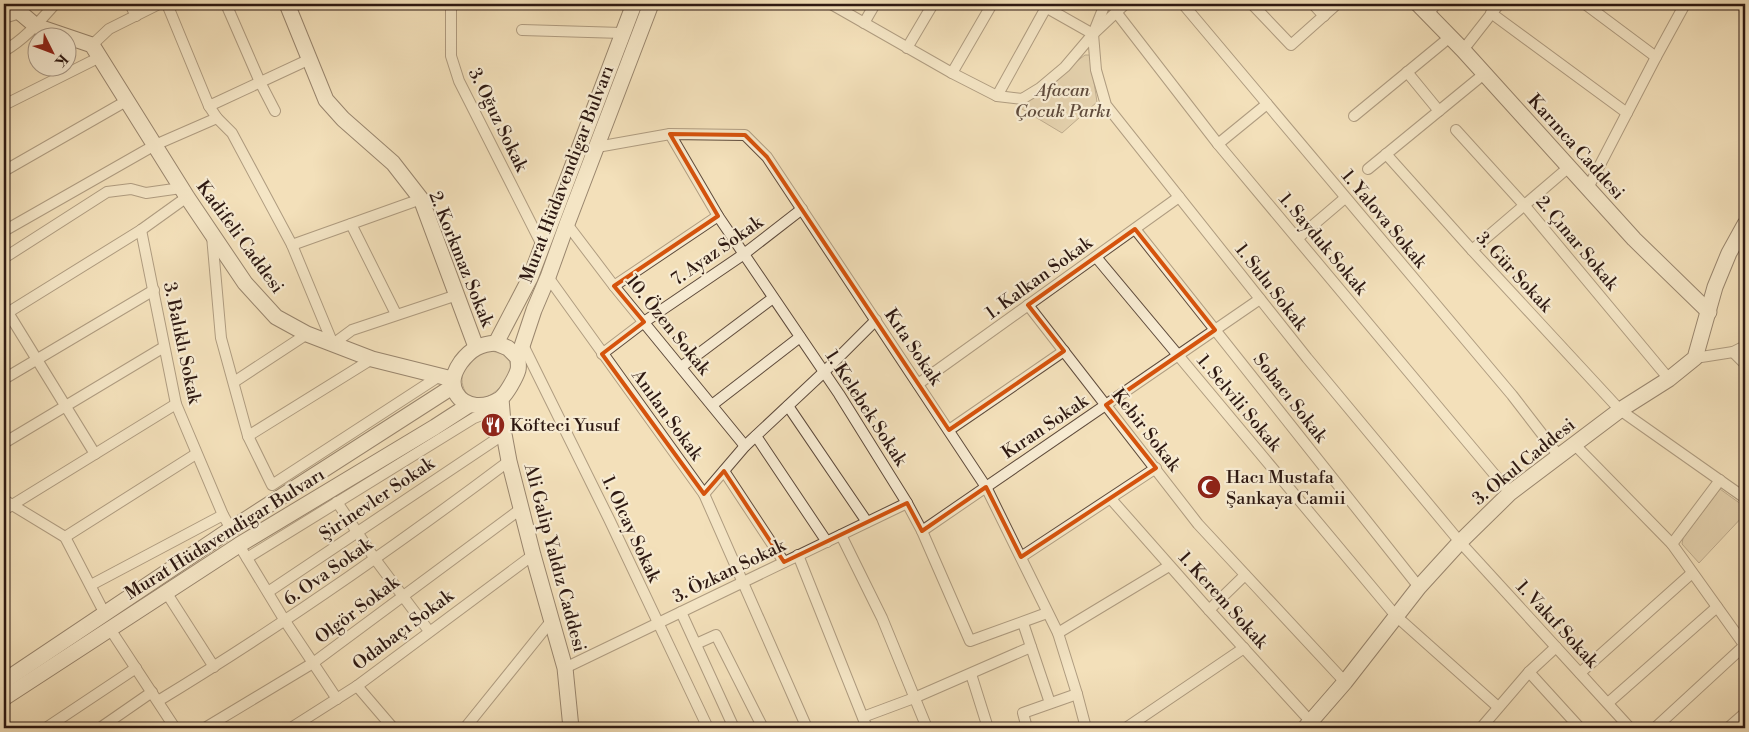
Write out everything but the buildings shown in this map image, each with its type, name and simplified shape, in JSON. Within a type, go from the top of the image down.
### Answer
[{"type":"main road","points":[[287,4],[310,59]]},
{"type":"main road","name":"Murat Hüdavendigar Bulvarı","points":[[496,343],[530,278],[634,4]]},
{"type":"main road","name":"Murat Hüdavendigar Bulvarı","points":[[520,352],[534,310],[652,4]]},
{"type":"main road","name":"Karınca Caddesi","points":[[1427,7],[1450,37],[1634,239],[1709,312]]},
{"type":"main road","points":[[15,8],[36,26],[96,51]]},
{"type":"main road","name":"Kadifeli Caddesi","points":[[96,51],[184,193],[245,283],[276,317],[307,334],[372,359],[447,381]]},
{"type":"main road","name":"2. Korkmaz Sokak","points":[[310,59],[326,100],[343,119],[393,164],[421,199],[476,347]]},
{"type":"main road","points":[[1696,358],[1715,287],[1729,253],[1745,227]]},
{"type":"main road","points":[[496,343],[520,352],[518,369],[513,382],[501,403],[469,405],[460,399],[447,381],[465,356],[476,347],[496,343]]},
{"type":"main road","name":"3. Okul Caddesi","points":[[1308,725],[1345,682],[1419,587],[1460,542],[1510,493],[1620,410],[1669,379],[1696,358]]},
{"type":"main road","name":"Murat Hüdavendigar Bulvarı","points":[[4,681],[447,381]]},
{"type":"main road","name":"Ali Galip Yaldız Caddesi","points":[[501,403],[509,461],[532,555],[565,668],[571,728]]},
{"type":"main road","name":"Murat Hüdavendigar Bulvarı","points":[[4,698],[239,545],[436,428],[469,405]]},
{"type":"street","points":[[4,51],[18,43],[55,4]]},
{"type":"street","points":[[130,4],[136,16]]},
{"type":"street","points":[[4,105],[96,51],[109,29],[160,4]]},
{"type":"street","points":[[167,4],[209,106],[217,118],[232,133],[292,245],[333,344],[352,330],[457,295]]},
{"type":"street","points":[[226,4],[260,82],[275,111]]},
{"type":"street","name":"3. Oğuz Sokak","points":[[452,4],[451,56],[459,81],[542,245]]},
{"type":"street","points":[[831,4],[996,96],[1022,99],[1040,88],[1064,67],[1093,34],[1125,4]]},
{"type":"street","points":[[864,23],[875,4]]},
{"type":"street","points":[[907,48],[933,4]]},
{"type":"street","points":[[952,73],[992,4]]},
{"type":"street","points":[[1093,34],[1105,4]]},
{"type":"street","name":"1. Yalova Sokak","points":[[1183,4],[1512,395],[1559,456]]},
{"type":"street","points":[[1252,4],[1291,45],[1337,4]]},
{"type":"street","points":[[1313,4],[1324,16]]},
{"type":"street","points":[[1463,50],[1498,4]]},
{"type":"street","points":[[1585,4],[1656,57]]},
{"type":"street","points":[[1588,188],[1685,4]]},
{"type":"street","points":[[996,96],[1045,5],[1093,34]]},
{"type":"street","points":[[4,18],[15,8]]},
{"type":"street","name":"1. Sayduk Sokak","points":[[1116,12],[1218,144],[1510,493]]},
{"type":"street","points":[[1491,13],[1627,113]]},
{"type":"street","points":[[522,30],[622,33]]},
{"type":"street","name":"1. Sulu Sokak","points":[[1093,34],[1096,70],[1106,105],[1260,299],[1460,542]]},
{"type":"street","points":[[1354,116],[1450,37]]},
{"type":"street","points":[[209,106],[310,59]]},
{"type":"street","points":[[1407,72],[1439,111]]},
{"type":"street","points":[[1368,169],[1484,74]]},
{"type":"street","points":[[4,171],[128,100]]},
{"type":"street","points":[[1218,144],[1267,104]]},
{"type":"street","points":[[4,231],[155,146],[217,118]]},
{"type":"street","name":"2. Çınar Sokak","points":[[1456,130],[1525,206],[1669,379]]},
{"type":"street","name":"Kıta Sokak","points":[[597,148],[670,134],[745,135],[767,157],[986,487],[1058,633],[1078,694],[1086,728]]},
{"type":"street","name":"1. Kelebek Sokak","points":[[670,134],[718,216],[824,372],[907,503],[922,531],[970,641],[1023,623],[1047,612]]},
{"type":"street","name":"3. Gür Sokak","points":[[1386,154],[1620,410],[1745,498]]},
{"type":"street","points":[[1472,250],[1569,168]]},
{"type":"street","points":[[4,258],[108,192],[131,189],[146,193],[184,193]]},
{"type":"street","points":[[95,454],[36,358],[5,312],[141,230],[184,193]]},
{"type":"street","name":"1. Kalkan Sokak","points":[[918,384],[1179,197]]},
{"type":"street","points":[[1298,238],[1345,198]]},
{"type":"street","points":[[292,245],[421,199]]},
{"type":"street","name":"7. Ayaz Sokak","points":[[602,354],[644,322],[744,254],[802,209]]},
{"type":"street","points":[[614,286],[718,216]]},
{"type":"street","points":[[351,224],[396,314]]},
{"type":"street","name":"10. Özen Sokak","points":[[567,224],[614,286],[745,446]]},
{"type":"street","name":"Sobacı Sokak","points":[[1135,229],[1419,587]]},
{"type":"street","name":"3. Balıklı Sokak","points":[[141,230],[176,404],[222,515],[231,529]]},
{"type":"street","points":[[212,232],[221,338],[248,436],[272,485],[447,381]]},
{"type":"street","name":"1. Selvili Sokak","points":[[1096,257],[1396,616],[1498,707]]},
{"type":"street","name":"Anılan Sokak","points":[[548,277],[704,494],[807,728]]},
{"type":"street","points":[[4,379],[36,358],[154,290]]},
{"type":"street","points":[[681,366],[774,298]]},
{"type":"street","name":"Kıran Sokak","points":[[922,531],[1260,299]]},
{"type":"street","name":"Kebir Sokak","points":[[1028,305],[1198,524],[1345,682]]},
{"type":"street","points":[[704,494],[745,446],[876,320]]},
{"type":"street","points":[[234,382],[307,334]]},
{"type":"street","points":[[712,405],[800,337]]},
{"type":"street","points":[[1696,358],[1733,352],[1745,346]]},
{"type":"street","points":[[4,443],[164,347]]},
{"type":"street","points":[[949,430],[1064,351]]},
{"type":"street","name":"1. Olcay Sokak","points":[[520,352],[609,518],[708,728]]},
{"type":"street","points":[[1733,352],[1745,364]]},
{"type":"street","points":[[248,436],[372,359]]},
{"type":"street","points":[[247,558],[501,403]]},
{"type":"street","points":[[6,505],[95,454],[176,404]]},
{"type":"street","points":[[788,406],[867,522]]},
{"type":"street","name":"Şirinevler Sokak","points":[[268,592],[504,434]]},
{"type":"street","points":[[756,436],[827,542]]},
{"type":"street","points":[[1574,444],[1672,544],[1745,645],[1655,728]]},
{"type":"street","points":[[65,537],[196,454]]},
{"type":"street","name":"6. Ova Sokak","points":[[100,728],[155,696],[214,667],[285,621],[375,559],[509,461]]},
{"type":"street","points":[[1021,557],[1112,499],[1156,468]]},
{"type":"street","points":[[724,471],[784,562]]},
{"type":"street","points":[[1672,544],[1720,480]]},
{"type":"street","name":"1. Kerem Sokak","points":[[1112,499],[1169,566],[1244,648],[1308,725]]},
{"type":"street","points":[[337,502],[356,533],[429,631]]},
{"type":"street","name":"3. Özkan Sokak","points":[[565,668],[907,503]]},
{"type":"street","points":[[6,505],[65,537],[105,614]]},
{"type":"street","name":"Olgör Sokak","points":[[205,728],[313,663],[522,508]]},
{"type":"street","points":[[90,585],[222,515]]},
{"type":"street","points":[[841,535],[882,618],[927,728]]},
{"type":"street","name":"1. Vakıf Sokak","points":[[1460,542],[1630,728]]},
{"type":"street","points":[[239,545],[285,621],[337,699]]},
{"type":"street","name":"Odabaçı Sokak","points":[[291,728],[357,686],[532,555]]},
{"type":"street","points":[[798,555],[867,728]]},
{"type":"street","points":[[1058,633],[1169,566]]},
{"type":"street","points":[[1580,674],[1692,573]]},
{"type":"street","points":[[1208,610],[1245,575]]},
{"type":"street","points":[[166,592],[214,667]]},
{"type":"street","points":[[1608,703],[1717,607]]},
{"type":"street","points":[[681,612],[734,728]]},
{"type":"street","points":[[465,728],[552,620]]},
{"type":"street","points":[[1023,623],[1050,704]]},
{"type":"street","points":[[110,629],[175,728]]},
{"type":"street","points":[[696,644],[716,635],[763,728]]},
{"type":"street","points":[[863,717],[914,698],[1031,647]]},
{"type":"street","points":[[1481,728],[1529,672],[1556,647]]},
{"type":"street","points":[[1132,727],[1244,648]]},
{"type":"street","points":[[46,728],[136,668]]},
{"type":"street","points":[[1529,672],[1580,728]]},
{"type":"street","points":[[971,674],[988,728]]},
{"type":"street","points":[[357,686],[393,728]]},
{"type":"street","points":[[1027,728],[1023,713],[1078,694]]},
{"type":"street","points":[[1728,728],[1745,713]]},
{"type":"highlighted area","points":[[670,134],[745,135],[767,157],[949,430],[1064,351],[1028,305],[1135,229],[1215,330],[1106,405],[1156,468],[1021,557],[986,487],[922,531],[907,503],[784,562],[724,471],[704,494],[602,354],[644,322],[614,286],[718,216]]},
{"type":"green space","name":"Afacan Çocuk Parkı","points":[[1085,55],[1090,55],[1097,102],[1062,133],[1017,106]]},
{"type":"green space","points":[[492,351],[508,358],[511,367],[508,376],[496,391],[487,397],[471,398],[463,385],[464,369],[471,359],[484,352]]},
{"type":"green space","points":[[1720,489],[1745,507],[1745,514],[1699,563],[1682,544],[1683,538]]},
{"type":"place","name":"Köfteci Yusuf","points":[[493,425]]},
{"type":"place","name":"Hacı Mustafa Şankaya Camii","points":[[1209,487]]}]
